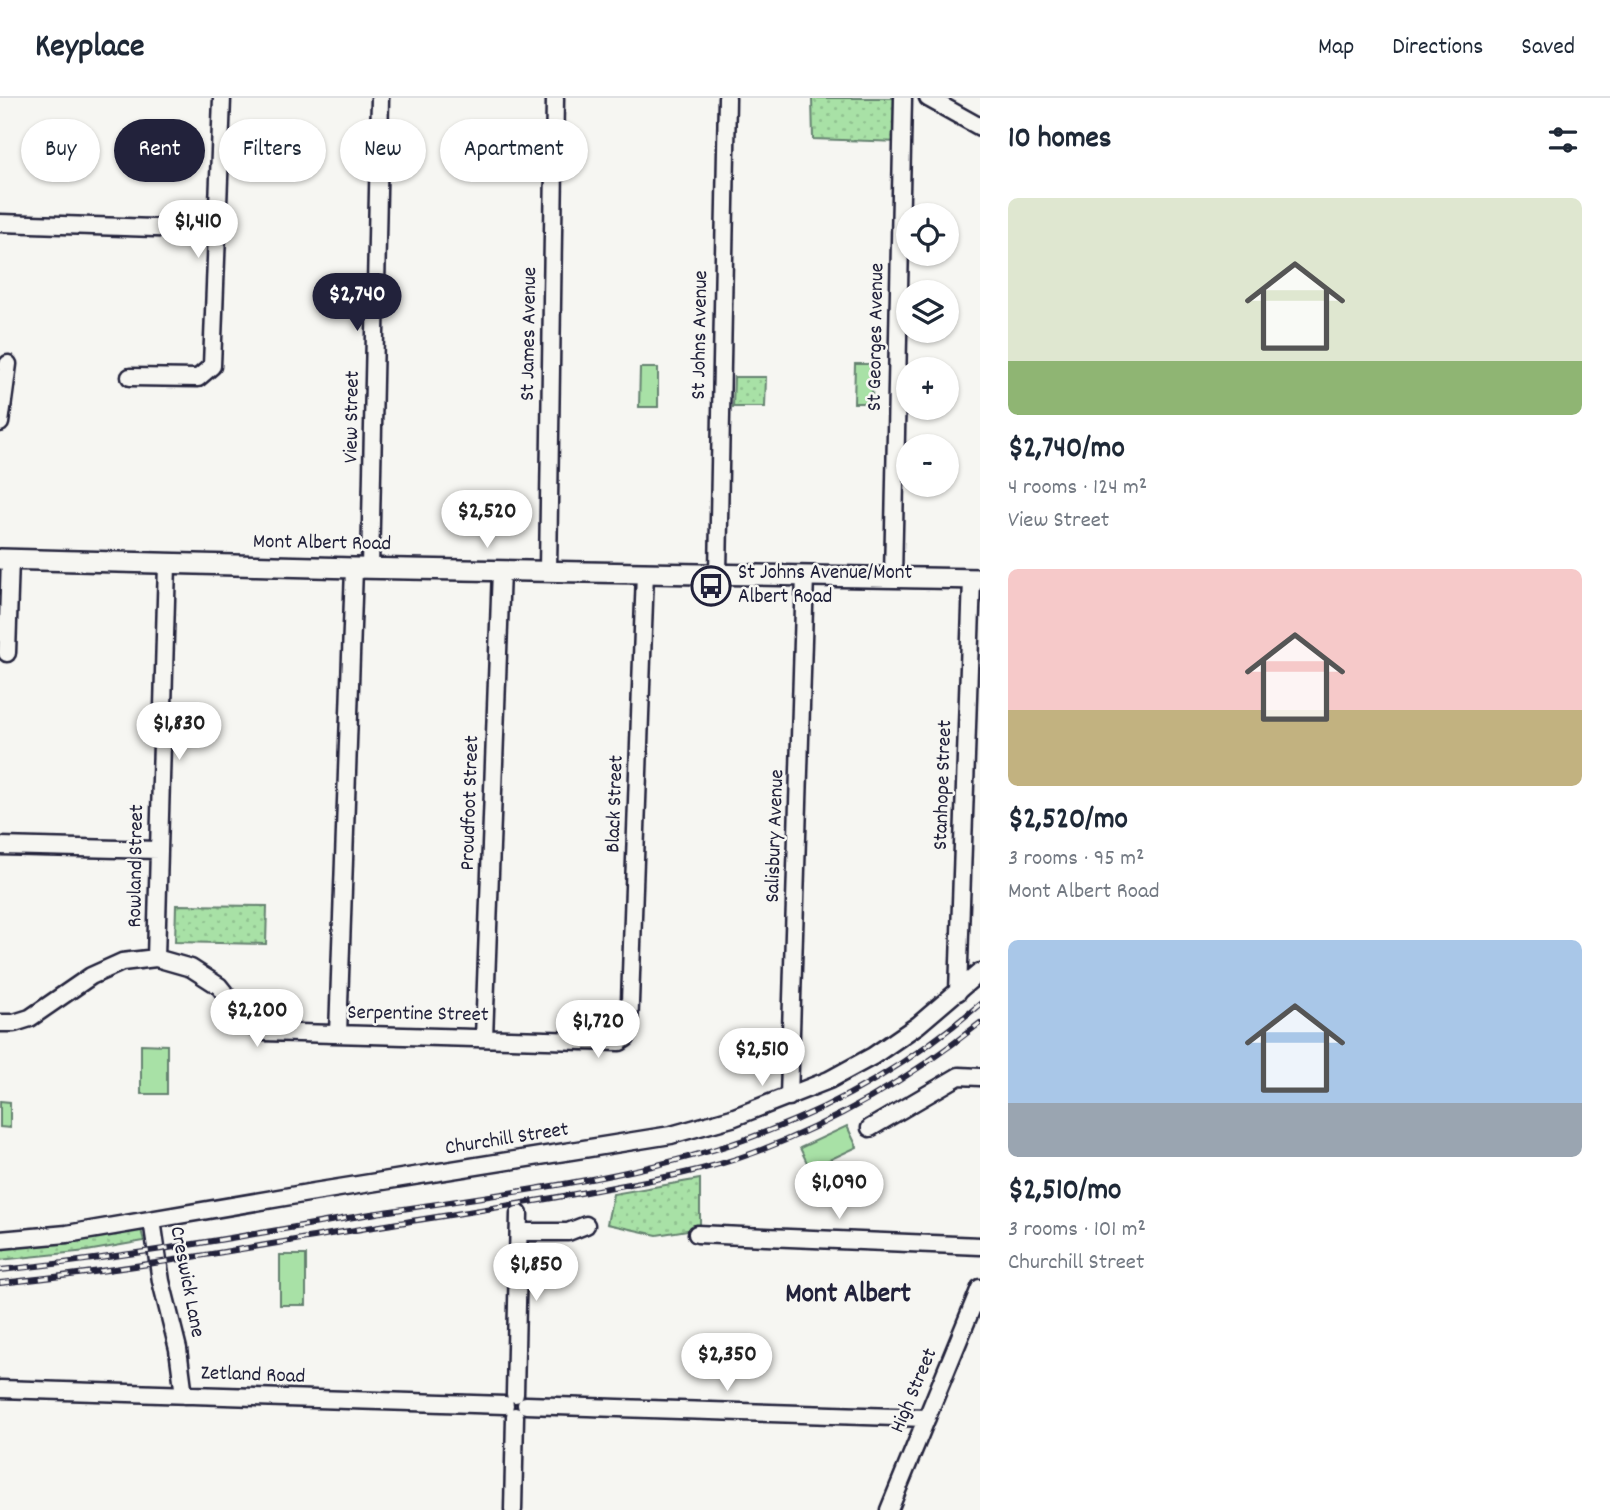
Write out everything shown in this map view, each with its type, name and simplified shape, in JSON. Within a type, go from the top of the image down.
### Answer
[{"type":"main road","name":"Mont Albert Road","points":[[5,559],[976,579]]},
{"type":"street","points":[[130,377],[198,378],[212,366],[222,98]]},
{"type":"street","name":"View Street","points":[[338,1034],[362,568],[380,98]]},
{"type":"street","name":"St James Avenue","points":[[548,570],[555,98]]},
{"type":"street","name":"St Johns Avenue","points":[[718,573],[727,98]]},
{"type":"street","name":"St Georges Avenue","points":[[893,577],[904,98]]},
{"type":"street","points":[[928,98],[980,127]]},
{"type":"street","points":[[0,223],[217,230]]},
{"type":"street","points":[[0,423],[8,364]]},
{"type":"street","points":[[5,559],[7,653]]},
{"type":"street","name":"Rowland Street","points":[[156,958],[167,564]]},
{"type":"street","name":"Proudfoot Street","points":[[484,1038],[501,570]]},
{"type":"street","name":"Black Street","points":[[626,1038],[629,1031],[645,572]]},
{"type":"street","name":"Salisbury Avenue","points":[[789,1097],[805,575]]},
{"type":"street","name":"Stanhope Street","points":[[958,992],[976,579]]},
{"type":"street","points":[[0,846],[158,850]]},
{"type":"street","name":"Serpentine Street","points":[[0,1023],[14,1023],[30,1018],[90,976],[122,962],[156,958],[191,968],[219,986],[251,1026],[264,1032],[620,1042],[626,1038]]},
{"type":"street","name":"Churchill Street","points":[[0,1240],[67,1234],[671,1135],[732,1118],[828,1080],[873,1056],[918,1025],[980,972]]},
{"type":"street","points":[[870,1128],[959,1076],[980,1077]]},
{"type":"street","points":[[513,1510],[519,1214]]},
{"type":"street","name":"Creswick Lane","points":[[152,1220],[161,1281],[178,1349],[184,1395]]},
{"type":"street","points":[[520,1231],[568,1232],[586,1225]]},
{"type":"street","points":[[697,1234],[980,1246]]},
{"type":"street","name":"High Street","points":[[889,1510],[980,1288]]},
{"type":"street","name":"Zetland Road","points":[[0,1388],[927,1418]]},
{"type":"green space","points":[[812,98],[900,98],[900,142],[813,139]]},
{"type":"green space","points":[[855,364],[873,364],[872,403],[854,403]]},
{"type":"green space","points":[[640,368],[658,368],[658,407],[639,407]]},
{"type":"green space","points":[[734,377],[766,377],[765,407],[733,407]]},
{"type":"green space","points":[[176,905],[267,906],[266,944],[175,942]]},
{"type":"green space","points":[[141,1044],[167,1045],[167,1094],[141,1094]]},
{"type":"green space","points":[[0,1101],[10,1102],[10,1128],[0,1127]]},
{"type":"green space","points":[[847,1126],[857,1147],[810,1169],[800,1148]]},
{"type":"green space","points":[[700,1179],[700,1228],[657,1235],[607,1224],[613,1194]]},
{"type":"green space","points":[[140,1226],[144,1241],[87,1251],[0,1260],[0,1246]]},
{"type":"green space","points":[[280,1255],[306,1255],[306,1305],[280,1305]]},
{"type":"railway","points":[[0,1270],[186,1245],[572,1183],[672,1161],[768,1131],[825,1107],[906,1060],[980,1004]]},
{"type":"railway","points":[[0,1283],[138,1266],[507,1206],[654,1180],[716,1165],[786,1140],[845,1112],[928,1062],[980,1023]]},
{"type":"place","name":"St Johns Avenue/Mont Albert Road","points":[[711,586]]},
{"type":"district","name":"Mont Albert","points":[[848,1296]]}]
